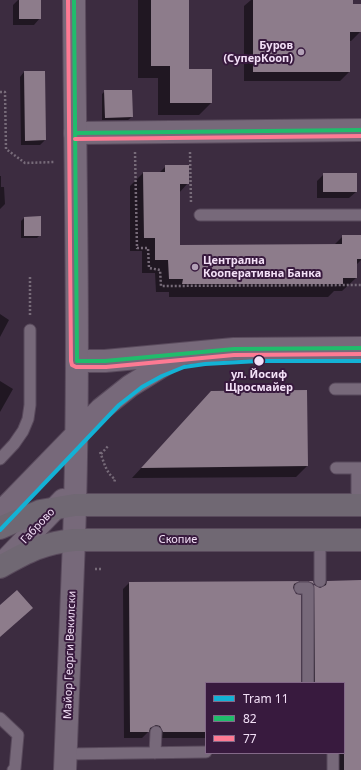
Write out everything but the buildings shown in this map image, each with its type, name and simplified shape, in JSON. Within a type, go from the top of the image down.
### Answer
[{"type":"main road","points":[[0,528],[69,500],[359,505]]},
{"type":"main road","name":"Скопие","points":[[0,567],[29,551],[42,546],[74,540],[361,540]]},
{"type":"street","name":"Майор Георги Векилски","points":[[65,762],[74,540],[69,500],[77,434],[74,0]]},
{"type":"street","points":[[75,132],[361,130]]},
{"type":"street","points":[[77,361],[105,361],[234,349],[361,348]]},
{"type":"street","points":[[0,513],[101,409],[130,386],[180,355]]},
{"type":"street","name":"Габрово","points":[[0,567],[69,500]]},
{"type":"lane","points":[[200,215],[361,216]]},
{"type":"lane","points":[[0,459],[14,444],[28,419],[30,405],[30,330]]},
{"type":"lane","points":[[335,389],[361,389]]},
{"type":"lane","points":[[336,468],[359,468],[359,505]]},
{"type":"lane","points":[[320,540],[320,581]]},
{"type":"lane","points":[[300,588],[308,588],[308,682]]},
{"type":"lane","points":[[0,718],[18,735],[15,768],[13,770]]},
{"type":"lane","points":[[155,753],[156,732]]},
{"type":"lane","points":[[65,762],[155,753],[205,752]]},
{"type":"lane","points":[[333,754],[333,770]]},
{"type":"path","points":[[0,92],[5,92],[6,149],[25,163],[75,161]]},
{"type":"path","points":[[189,132],[191,216],[200,215]]},
{"type":"path","points":[[135,160],[137,248],[148,248],[149,268],[160,270],[162,286],[361,285]]},
{"type":"path","points":[[30,277],[30,330]]},
{"type":"path","points":[[109,445],[101,453],[104,464],[110,476],[115,479],[114,482]]},
{"type":"path","points":[[95,569],[101,569]]},
{"type":"tram line","name":"11","points":[[0,530],[119,405],[142,387],[162,376],[184,367],[205,364],[259,361],[361,361]]},
{"type":"transit line","name":"77","points":[[68,0],[72,365],[76,367],[106,367],[234,355],[361,354]]},
{"type":"transit line","name":"82","points":[[74,0],[77,361],[105,361],[234,349],[361,348]]},
{"type":"transit line","name":"82","points":[[75,133],[361,130]]},
{"type":"transit line","name":"77","points":[[75,139],[361,136]]},
{"type":"place","name":"Буров (СуперКооп)","points":[[301,52]]},
{"type":"place","name":"Централна Кооперативна Банка","points":[[195,267]]},
{"type":"place","name":"ул. Йосиф Щросмайер","points":[[259,361]]}]
